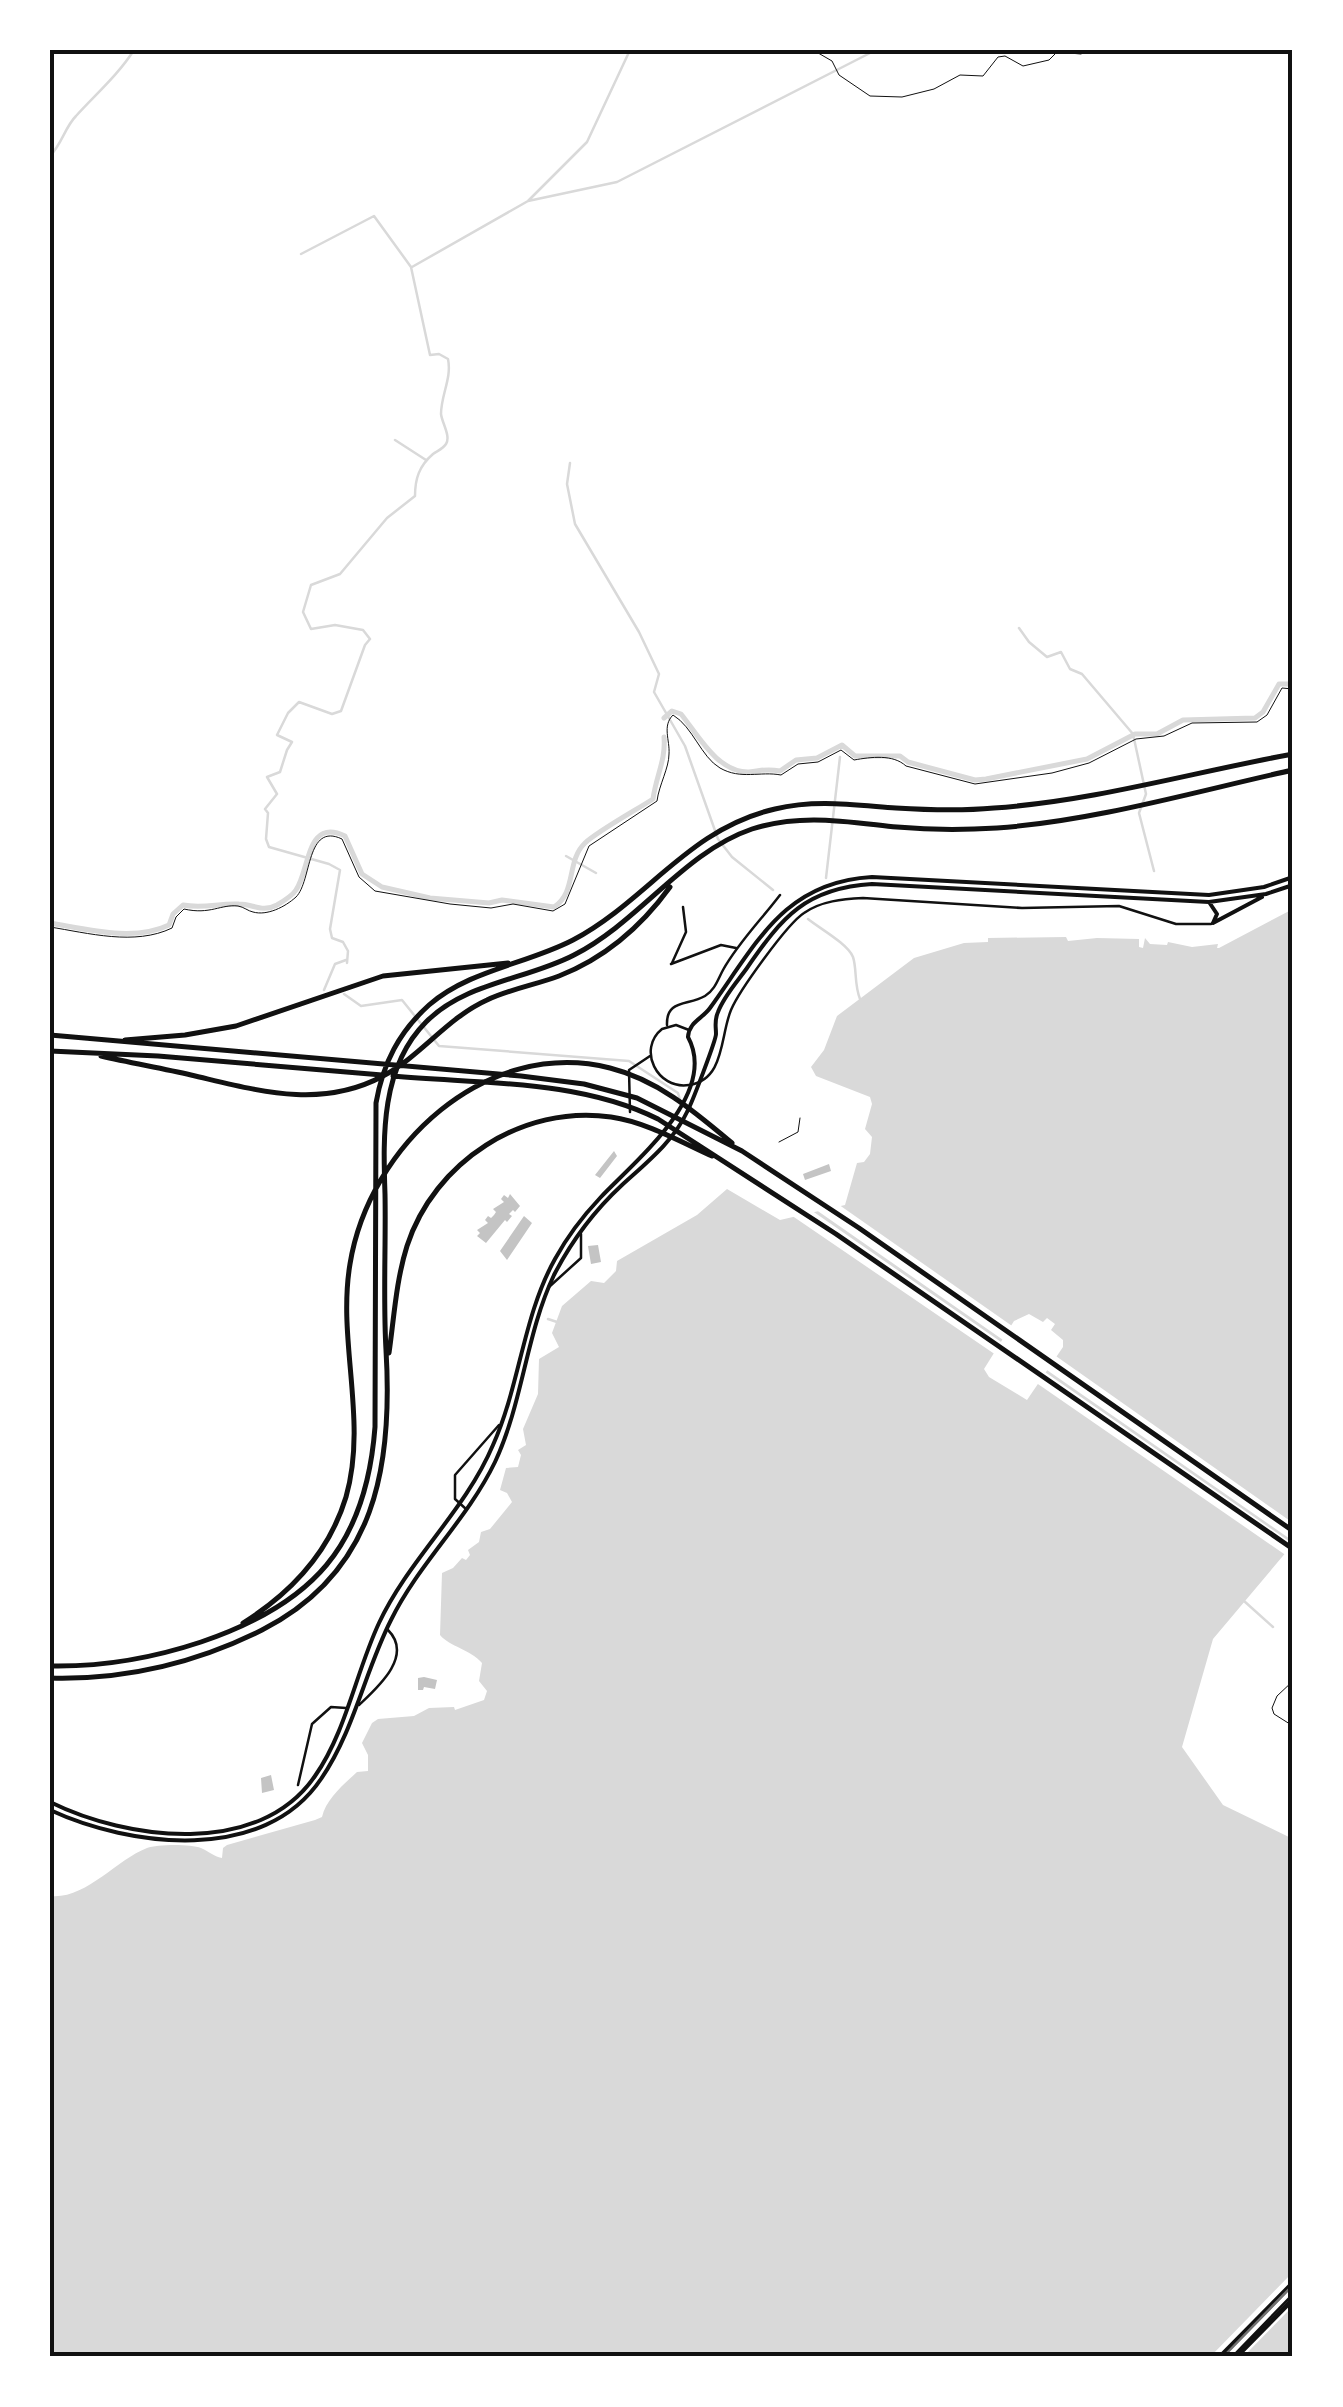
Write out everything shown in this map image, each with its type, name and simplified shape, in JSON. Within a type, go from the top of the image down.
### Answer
[{"type":"highway","points":[[50,1666],[144,1657],[232,1630],[275,1612],[324,1568],[346,1538],[369,1478],[375,1426],[374,1128],[383,1071],[405,1030],[440,996],[512,963],[552,950],[620,910],[696,843],[736,821],[780,807],[826,803],[929,810],[998,808],[1073,798],[1293,754]]},
{"type":"highway","points":[[83,1052],[275,1094],[341,1092],[397,1068],[457,1018],[484,1001],[575,969],[624,937],[674,881],[721,843],[756,828],[786,821],[835,820],[927,829],[1036,824],[1293,770]]},
{"type":"highway","points":[[50,1678],[117,1675],[192,1658],[270,1626],[316,1593],[356,1543],[378,1490],[385,1455],[388,1361],[384,1158],[387,1104],[394,1072],[422,1026],[458,998],[571,957],[657,899]]},
{"type":"highway","points":[[112,1040],[185,1035],[236,1026],[384,976],[512,963]]},
{"type":"highway","points":[[50,1035],[521,1076],[613,1090],[666,1110],[742,1151]]},
{"type":"highway","points":[[50,1051],[521,1086],[599,1098],[658,1119],[1293,1549]]},
{"type":"highway","points":[[232,1630],[302,1576],[330,1536],[345,1499],[354,1438],[347,1290],[358,1228],[380,1180],[418,1130],[470,1090],[531,1066],[574,1063],[626,1073],[672,1096],[742,1151],[859,1228],[1293,1531]]},
{"type":"highway","points":[[388,1361],[406,1250],[431,1197],[480,1148],[551,1119],[589,1115],[616,1117],[728,1164]]},
{"type":"highway","points":[[1219,2357],[1293,2282]]},
{"type":"highway","points":[[1234,2357],[1293,2297]]},
{"type":"main road","points":[[699,1048],[688,1037],[689,1030],[776,918],[806,894],[843,880],[928,879],[1196,896],[1264,887],[1293,877]]},
{"type":"main road","points":[[1213,923],[1266,894],[1293,885]]},
{"type":"main road","points":[[50,1810],[99,1828],[143,1837],[193,1839],[243,1834],[272,1823],[299,1805],[317,1786],[336,1753],[386,1629],[412,1582],[467,1510],[499,1452],[516,1409],[549,1287],[580,1232],[680,1124],[716,1036],[714,1027],[723,1001],[779,924],[810,900],[845,887],[927,886],[1210,902],[1266,894]]},
{"type":"main road","points":[[1210,902],[1217,914],[1213,923]]},
{"type":"main road","points":[[698,1020],[714,1027]]},
{"type":"main road","points":[[699,1048],[712,1044]]},
{"type":"main road","points":[[50,1802],[93,1820],[146,1830],[194,1832],[239,1828],[271,1816],[296,1798],[320,1770],[377,1628],[409,1573],[460,1506],[494,1442],[536,1302],[555,1258],[590,1210],[652,1148],[673,1120],[699,1048]]},
{"type":"main road","points":[[377,1628],[386,1629]]},
{"type":"street","points":[[50,927],[124,937],[158,935],[172,928],[184,909],[202,913],[240,906],[257,914],[279,908],[298,896],[315,844],[335,836],[342,839],[359,876],[374,892],[450,904],[492,908],[513,904],[553,911],[565,904],[589,846],[657,801],[661,777],[670,758],[668,719],[673,716],[720,768],[752,777],[764,772],[781,775],[798,764],[818,762],[841,750],[854,760],[898,760],[906,766],[975,784],[1088,763],[1136,739],[1164,736],[1192,723],[1257,722],[1266,715],[1282,688],[1293,689]]},
{"type":"street","points":[[668,1026],[668,1011],[706,995],[780,895]]},
{"type":"street","points":[[689,1030],[668,1026],[653,1038],[650,1056],[658,1073],[681,1086],[704,1079],[716,1065],[729,1016],[795,920],[806,911],[838,900],[863,898],[1022,908],[1119,906],[1176,924],[1213,923]]},
{"type":"street","points":[[683,907],[686,932],[671,964],[721,945],[737,949]]},
{"type":"street","points":[[630,1112],[628,1075],[637,1062],[650,1056]]},
{"type":"street","points":[[779,1142],[798,1132],[800,1118]]},
{"type":"street","points":[[549,1287],[581,1258],[580,1232]]},
{"type":"street","points":[[467,1510],[454,1500],[455,1475],[502,1422]]},
{"type":"street","points":[[353,1713],[381,1685],[394,1661],[395,1642],[386,1629]]},
{"type":"street","points":[[1293,1681],[1277,1696],[1272,1708],[1274,1714],[1293,1726]]},
{"type":"street","points":[[298,1785],[312,1724],[330,1706],[346,1708]]},
{"type":"path","points":[[797,50],[806,50]]},
{"type":"path","points":[[812,50],[832,62],[839,74],[870,96],[886,98],[919,94],[960,75],[983,76],[998,57],[1005,56],[1024,66],[1049,60],[1057,52],[1081,54],[1088,50]]},
{"type":"shaded area","points":[[1293,909],[1293,1544],[1213,1639],[1182,1747],[1223,1805],[1293,1839],[1293,2357],[50,2357],[50,1896],[76,1892],[147,1848],[190,1846],[222,1858],[227,1845],[322,1817],[341,1787],[357,1772],[368,1771],[368,1755],[362,1743],[372,1723],[414,1716],[429,1708],[455,1710],[484,1700],[487,1691],[479,1681],[482,1663],[440,1635],[442,1573],[462,1558],[466,1560],[481,1532],[490,1529],[512,1502],[500,1490],[506,1468],[518,1467],[518,1450],[526,1445],[523,1429],[538,1394],[539,1359],[559,1347],[552,1333],[562,1306],[591,1281],[604,1283],[616,1271],[617,1261],[697,1215],[727,1189],[780,1220],[845,1205],[857,1163],[864,1162],[870,1154],[872,1137],[865,1129],[872,1104],[870,1097],[816,1076],[811,1067],[824,1050],[837,1016],[914,958],[964,943],[988,942],[988,938],[1139,939],[1139,947],[1143,948],[1145,938],[1150,944],[1218,944],[1219,948]],"holes":[[[1029,1314],[1043,1322],[1047,1318],[1055,1324],[1051,1330],[1063,1340],[1063,1347],[1027,1400],[989,1377],[984,1369],[1014,1321]]]},
{"type":"pier","points":[[835,1202],[1015,1328],[1006,1342],[812,1207]]},
{"type":"pier","points":[[808,1208],[1004,1344],[996,1355],[788,1213]]},
{"type":"pier","points":[[1053,1354],[1293,1523],[1293,1541],[1044,1368]]},
{"type":"pier","points":[[1042,1370],[1293,1544],[1293,1550],[1287,1556],[1035,1382]]},
{"type":"pier","points":[[1293,2272],[1293,2306],[1243,2357],[1210,2357]]},
{"type":"building","points":[[614,1151],[617,1156],[600,1178],[595,1175]]},
{"type":"building","points":[[829,1164],[831,1171],[805,1180],[803,1174]]},
{"type":"building","points":[[510,1194],[520,1206],[486,1243],[477,1236],[477,1230],[488,1223],[485,1220],[504,1202],[504,1195],[508,1198]]},
{"type":"building","points":[[524,1216],[532,1223],[507,1260],[500,1251]]},
{"type":"building","points":[[598,1245],[601,1262],[591,1264],[588,1246]]},
{"type":"building","points":[[418,1678],[437,1680],[435,1689],[418,1690]]},
{"type":"building","points":[[271,1775],[274,1790],[262,1793],[261,1778]]},
{"type":"waterway","points":[[50,156],[72,120],[134,50]]},
{"type":"waterway","points":[[412,267],[528,201],[587,142],[630,50]]},
{"type":"waterway","points":[[528,201],[617,182],[874,51]]},
{"type":"waterway","points":[[301,254],[374,216],[411,267],[430,355],[448,359],[449,366],[441,414],[447,441],[421,468],[415,496],[387,518],[340,574],[311,585],[303,612],[311,629],[335,625],[363,630],[370,639],[341,711],[332,714],[299,702],[288,713],[277,735],[292,742],[280,772],[267,777],[277,794],[265,809],[269,847],[340,870],[330,929],[332,938],[343,942],[348,951],[347,963]]},
{"type":"waterway","points":[[395,440],[426,460]]},
{"type":"waterway","points":[[570,463],[567,484],[575,524],[639,632],[659,674],[654,692],[685,746],[718,839],[732,857],[773,890]]},
{"type":"waterway","points":[[1019,628],[1047,657],[1061,652],[1070,669],[1082,674],[1133,734],[1146,794],[1139,813],[1154,871]]},
{"type":"waterway","points":[[664,718],[672,711],[681,714],[718,760],[738,771],[780,771],[796,760],[817,758],[842,745],[855,756],[900,756],[908,762],[975,780],[1087,759],[1135,734],[1157,734],[1183,720],[1255,718],[1263,712],[1279,684],[1293,684]]},
{"type":"waterway","points":[[50,923],[110,933],[141,933],[169,925],[173,914],[183,905],[272,907],[295,892],[316,839],[332,832],[345,836],[362,874],[382,887],[430,898],[489,903],[502,900],[554,907],[566,893],[575,858],[585,843],[653,799],[664,737]]},
{"type":"waterway","points":[[826,878],[840,757]]},
{"type":"waterway","points":[[566,856],[596,873]]},
{"type":"waterway","points":[[808,919],[850,952],[860,999]]},
{"type":"waterway","points":[[324,990],[335,964],[346,960]]},
{"type":"waterway","points":[[344,994],[361,1006],[402,1000],[439,1046],[629,1061],[678,1093],[680,1100]]},
{"type":"waterway","points":[[548,1319],[557,1322]]},
{"type":"waterway","points":[[1244,1601],[1273,1627]]},
{"type":"railway","points":[[1223,2357],[1293,2285]]}]
